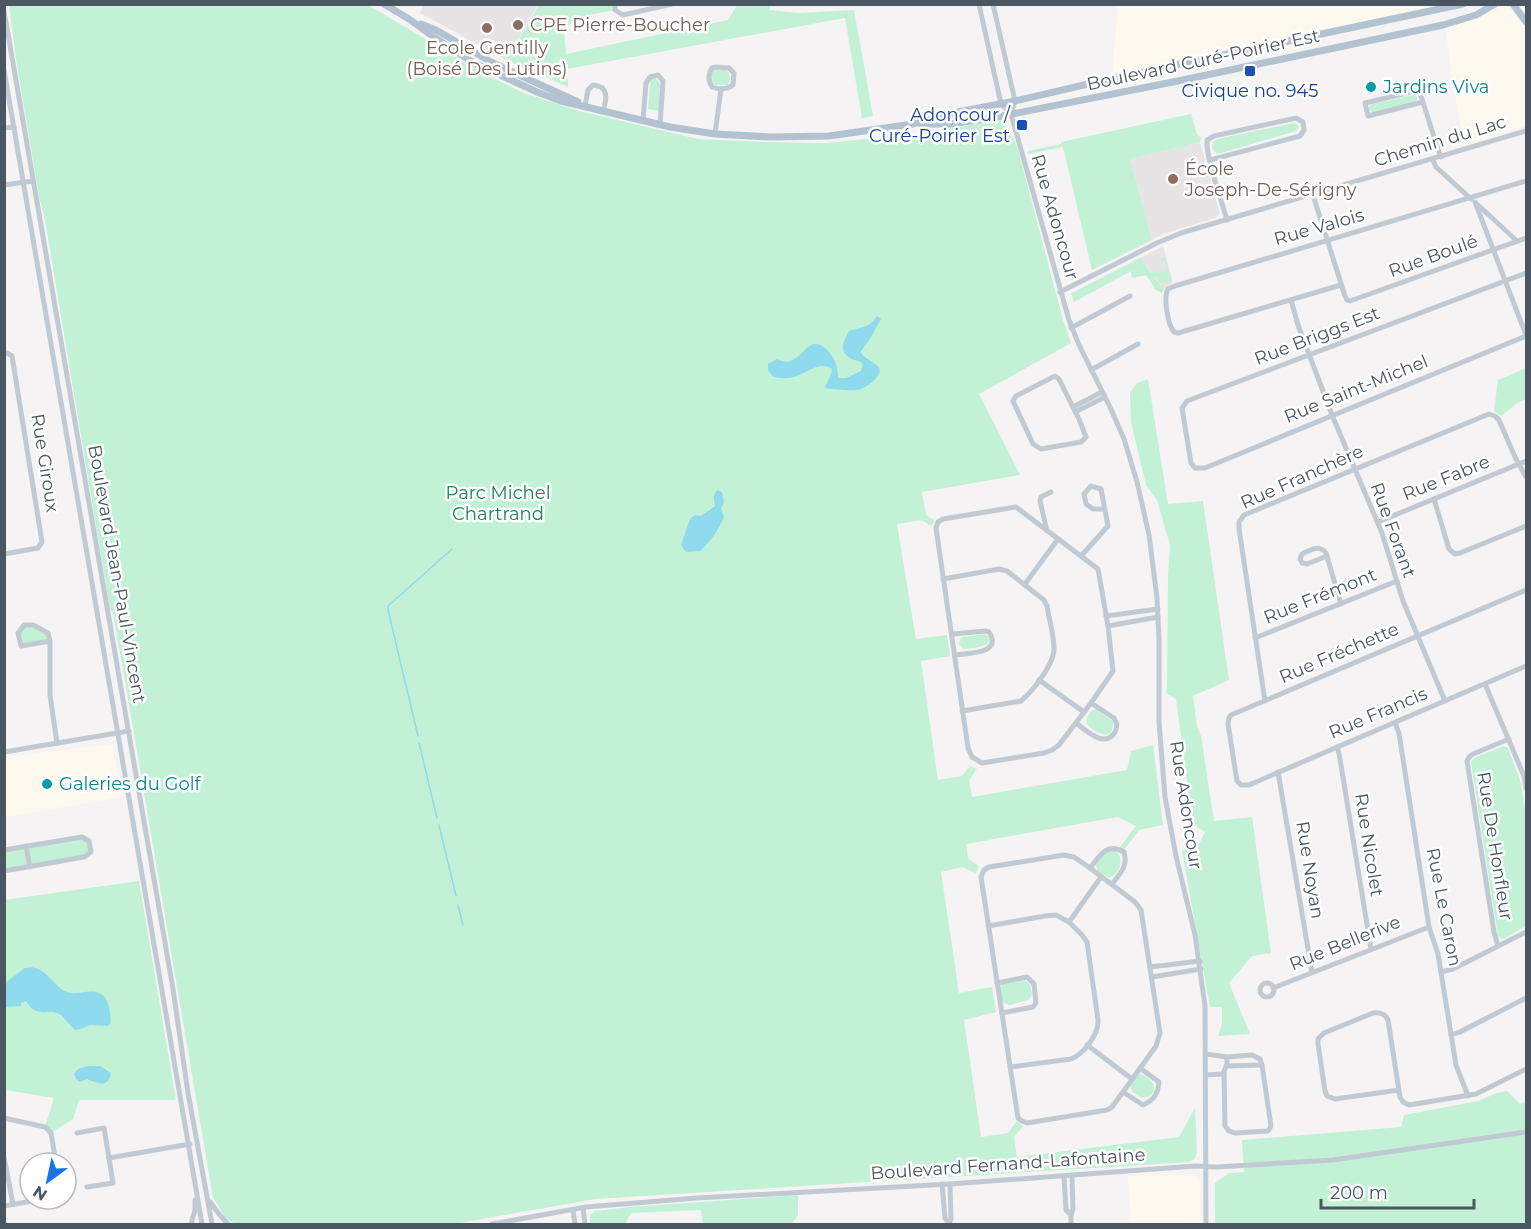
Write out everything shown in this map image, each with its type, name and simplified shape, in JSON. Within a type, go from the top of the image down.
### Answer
[{"type":"main road","name":"Boulevard Curé-Poirier Est","points":[[384,4],[474,63],[561,101],[660,125],[715,135],[771,138],[829,136],[913,124],[967,123],[1185,80],[1443,25],[1476,15],[1495,4]]},
{"type":"main road","name":"Boulevard Curé-Poirier Est","points":[[913,124],[943,115],[1463,4]]},
{"type":"main road","points":[[1513,4],[1527,22]]},
{"type":"main road","name":"Boulevard Curé-Poirier Est","points":[[409,19],[436,30],[478,55],[585,106]]},
{"type":"street","points":[[615,4],[615,10],[623,15],[672,4]]},
{"type":"street","points":[[979,4],[1001,104]]},
{"type":"street","points":[[993,4],[1015,101],[1011,114]]},
{"type":"street","name":"Boulevard Jean-Paul-Vincent","points":[[4,11],[212,1224]]},
{"type":"street","points":[[474,63],[478,55]]},
{"type":"street","points":[[4,70],[14,67]]},
{"type":"street","points":[[712,68],[729,68],[734,73],[733,86],[721,90],[712,87],[709,81],[712,68]]},
{"type":"street","name":"Boulevard Jean-Paul-Vincent","points":[[4,70],[202,1224]]},
{"type":"street","points":[[643,121],[646,83],[650,77],[658,75],[663,81],[660,125]]},
{"type":"street","points":[[585,106],[588,90],[596,85],[604,90],[606,97],[603,111]]},
{"type":"street","points":[[715,135],[721,90]]},
{"type":"street","points":[[1423,102],[1368,116],[1365,103],[1419,90],[1423,102],[1441,157]]},
{"type":"street","name":"Rue Adoncour","points":[[1001,104],[1011,114],[1071,328],[1127,448],[1140,493],[1152,553],[1158,609],[1159,722],[1165,796],[1200,961],[1205,1006],[1206,1224]]},
{"type":"street","points":[[1210,160],[1300,136],[1304,130],[1303,122],[1296,118],[1211,137],[1207,140],[1210,160],[1227,220]]},
{"type":"street","points":[[4,128],[14,127]]},
{"type":"street","name":"Chemin du Lac","points":[[1060,292],[1167,238],[1527,131]]},
{"type":"street","points":[[1433,160],[1436,167],[1517,241]]},
{"type":"street","points":[[4,185],[33,181]]},
{"type":"street","name":"Rue Valois","points":[[1291,300],[1178,333],[1172,330],[1169,323],[1166,294],[1170,288],[1473,200],[1527,181]]},
{"type":"street","points":[[1291,300],[1341,285],[1313,195]]},
{"type":"street","points":[[1473,200],[1527,335]]},
{"type":"street","name":"Rue Boulé","points":[[1341,285],[1346,299],[1350,302],[1527,238]]},
{"type":"street","name":"Rue Briggs Est","points":[[1197,469],[1190,461],[1182,410],[1186,402],[1527,273]]},
{"type":"street","points":[[1071,328],[1130,296]]},
{"type":"street","name":"Rue Forant","points":[[1291,300],[1296,320],[1332,415],[1378,522],[1400,594],[1445,701]]},
{"type":"street","name":"Rue Saint-Michel","points":[[1197,469],[1205,468],[1527,335]]},
{"type":"street","points":[[1091,370],[1138,344]]},
{"type":"street","name":"Rue Giroux","points":[[4,353],[12,356],[42,542],[38,548],[4,554]]},
{"type":"street","points":[[1055,376],[1059,379],[1074,409],[1086,439],[1081,442],[1041,449],[1034,445],[1013,401],[1016,396],[1055,376]]},
{"type":"street","points":[[1074,409],[1103,394]]},
{"type":"street","name":"Rue Franchère","points":[[1265,701],[1239,529],[1240,519],[1248,513],[1489,414],[1499,420],[1520,464]]},
{"type":"street","name":"Rue Fabre","points":[[1378,522],[1527,462]]},
{"type":"street","points":[[1520,464],[1527,477]]},
{"type":"street","points":[[1081,556],[1108,526],[1105,509],[1101,489],[1091,486],[1084,494],[1086,504],[1093,509],[1105,509]]},
{"type":"street","points":[[1047,531],[1040,501],[1041,497],[1051,492]]},
{"type":"street","points":[[1434,499],[1449,549],[1455,554],[1527,526]]},
{"type":"street","points":[[1016,507],[1047,531],[1098,569],[1113,671],[1076,723],[1059,745],[1052,750],[982,763],[972,758],[968,748],[936,528],[938,522],[943,519],[1016,507]]},
{"type":"street","points":[[1025,584],[1058,539]]},
{"type":"street","points":[[1326,556],[1306,564],[1300,558],[1303,553],[1316,548],[1322,549],[1326,556],[1341,604]]},
{"type":"street","points":[[943,579],[999,570],[1007,572],[1044,600],[1054,648],[1053,657],[1040,680],[1022,701],[962,711]]},
{"type":"street","name":"Rue Frémont","points":[[1255,638],[1397,581]]},
{"type":"street","name":"Rue Fréchette","points":[[1241,785],[1236,779],[1228,724],[1231,715],[1527,590]]},
{"type":"street","points":[[1106,616],[1158,609]]},
{"type":"street","points":[[1108,626],[1158,618]]},
{"type":"street","points":[[50,641],[21,646],[18,633],[24,625],[33,625],[48,633],[50,641],[50,695],[57,743]]},
{"type":"street","points":[[953,634],[985,631],[989,632],[993,641],[987,650],[956,655]]},
{"type":"street","name":"Rue Francis","points":[[1241,785],[1249,785],[1527,666]]},
{"type":"street","points":[[1040,680],[1084,712]]},
{"type":"street","points":[[1485,684],[1527,788]]},
{"type":"street","points":[[1076,723],[1097,738],[1104,740],[1115,733],[1117,721],[1091,703]]},
{"type":"street","name":"Rue Le Caron","points":[[1395,723],[1399,733],[1429,927],[1438,954],[1457,1068],[1468,1096]]},
{"type":"street","points":[[4,752],[129,731]]},
{"type":"street","name":"Rue De Honfleur","points":[[1498,946],[1467,761],[1473,754],[1509,739]]},
{"type":"street","name":"Rue Nicolet","points":[[1337,747],[1371,949]]},
{"type":"street","name":"Rue Noyan","points":[[1278,772],[1312,972]]},
{"type":"street","points":[[4,850],[82,837],[89,841],[91,852],[84,857],[4,871]]},
{"type":"street","points":[[26,846],[30,867]]},
{"type":"street","points":[[1090,868],[1109,848],[1124,852],[1126,863],[1124,869],[1112,884]]},
{"type":"street","points":[[1064,855],[1074,857],[1090,868],[1135,902],[1141,910],[1160,1033],[1156,1046],[1112,1107],[1105,1111],[1022,1122],[1018,1118],[981,877],[984,870],[989,867],[1064,855]]},
{"type":"street","points":[[1069,922],[1101,877]]},
{"type":"street","points":[[988,926],[1056,915],[1069,922],[1088,942],[1099,1025],[1087,1045],[1081,1054],[1071,1059],[1010,1067]]},
{"type":"street","name":"Rue Bellerive","points":[[1273,988],[1429,927]]},
{"type":"street","points":[[1441,972],[1453,969],[1527,932]]},
{"type":"street","points":[[1150,968],[1200,961]]},
{"type":"street","points":[[1152,977],[1201,969]]},
{"type":"street","points":[[997,983],[1026,978],[1034,984],[1036,1002],[1033,1007],[1002,1013]]},
{"type":"street","points":[[1451,1035],[1527,998]]},
{"type":"street","points":[[1399,1090],[1330,1098],[1324,1091],[1318,1038],[1323,1033],[1363,1017],[1382,1013],[1388,1020],[1399,1090],[1402,1100],[1409,1105],[1480,1093],[1527,1069]]},
{"type":"street","points":[[1087,1045],[1132,1079]]},
{"type":"street","points":[[1206,1054],[1227,1057],[1254,1056],[1260,1059],[1270,1129],[1235,1133],[1228,1130],[1225,1123],[1224,1074],[1227,1057]]},
{"type":"street","points":[[1226,1066],[1262,1065]]},
{"type":"street","points":[[1123,1092],[1143,1105],[1152,1101],[1158,1091],[1159,1082],[1140,1068]]},
{"type":"street","points":[[1206,1074],[1224,1074]]},
{"type":"street","points":[[4,1118],[45,1127],[51,1133],[54,1151]]},
{"type":"street","points":[[76,1133],[104,1128],[113,1182],[87,1187]]},
{"type":"street","name":"Boulevard Fernand-Lafontaine","points":[[492,1224],[583,1208],[697,1198],[950,1184],[1195,1166],[1333,1160],[1527,1132]]},
{"type":"street","points":[[110,1158],[198,1143]]},
{"type":"street","points":[[4,1157],[13,1204]]},
{"type":"street","points":[[1064,1176],[1066,1210],[1071,1215]]},
{"type":"street","points":[[1071,1224],[1072,1176]]},
{"type":"street","points":[[942,1184],[945,1218],[949,1224]]},
{"type":"street","points":[[949,1224],[951,1219],[950,1184]]},
{"type":"street","points":[[191,1224],[195,1210],[196,1189]]},
{"type":"street","points":[[208,1198],[228,1224]]},
{"type":"street","points":[[4,1206],[18,1203]]},
{"type":"street","points":[[583,1208],[585,1224]]},
{"type":"street","points":[[573,1210],[575,1224]]},
{"type":"shaded area","name":"Ecole Gentilly (Boisé Des Lutins)","points":[[424,4],[538,5],[506,60],[420,13]]},
{"type":"shaded area","points":[[1118,5],[1448,5],[1112,74]]},
{"type":"shaded area","points":[[1502,5],[1508,6],[1526,29],[1526,126],[1463,145],[1445,29],[1494,9],[1495,11]]},
{"type":"shaded area","name":"École Joseph-De-Sérigny","points":[[1200,142],[1220,214],[1215,218],[1163,234],[1152,240],[1130,159]]},
{"type":"shaded area","points":[[1163,246],[1173,283],[1164,289],[1140,258]]},
{"type":"shaded area","points":[[112,744],[123,797],[5,817],[5,757]]},
{"type":"shaded area","points":[[1196,1175],[1200,1183],[1200,1224],[1131,1224],[1128,1176]]},
{"type":"green space","name":"Parc Michel Chartrand","points":[[9,5],[368,5],[479,71],[524,93],[579,111],[698,139],[827,143],[912,134],[1003,120],[1017,146],[1071,343],[979,394],[1020,475],[922,492],[926,515],[935,521],[931,526],[922,520],[897,524],[916,639],[947,635],[950,656],[921,661],[938,780],[962,776],[970,766],[977,769],[969,780],[972,797],[1127,770],[1131,751],[1153,745],[1163,825],[1139,830],[1124,850],[1120,847],[1136,826],[1118,817],[966,844],[968,859],[979,866],[976,873],[962,867],[941,872],[959,993],[992,987],[996,1012],[964,1020],[981,1137],[1008,1133],[1017,1121],[1023,1126],[1014,1137],[1017,1157],[1179,1137],[1195,1108],[1197,1152],[1195,1159],[1189,1162],[595,1199],[454,1224],[235,1224],[226,1218],[213,1198],[45,220],[39,196]]},
{"type":"green space","points":[[539,5],[615,5],[615,10],[577,17],[564,30],[566,54],[728,20],[737,5],[770,5],[770,10],[798,13],[854,10],[873,116],[862,118],[845,18],[567,69],[568,87],[506,60]]},
{"type":"green space","points":[[714,70],[729,72],[728,85],[713,83],[711,74]]},
{"type":"green space","points":[[655,78],[660,83],[659,111],[648,109],[650,82]]},
{"type":"green space","points":[[1413,95],[1417,97],[1414,102],[1373,113],[1369,110],[1369,106],[1373,104]]},
{"type":"green space","points":[[1191,114],[1197,135],[1202,138],[1200,142],[1130,159],[1152,240],[1092,270],[1063,147],[1028,154],[1028,151]]},
{"type":"green space","points":[[1294,123],[1299,127],[1296,131],[1221,153],[1216,153],[1212,148],[1213,142],[1217,139]]},
{"type":"green space","points":[[1165,257],[1171,280],[1161,284],[1156,276],[1154,277],[1164,289],[1162,293],[1156,290],[1146,275],[1132,278],[1131,271],[1074,302],[1070,294],[1140,258],[1151,273],[1164,272],[1167,268],[1164,261],[1160,259]]},
{"type":"green space","points":[[1526,368],[1526,399],[1501,416],[1494,411],[1498,380]]},
{"type":"green space","points":[[1148,379],[1168,504],[1203,501],[1229,680],[1193,696],[1197,727],[1201,736],[1214,821],[1252,817],[1271,953],[1252,956],[1229,983],[1250,1034],[1218,1036],[1222,1024],[1222,1007],[1210,1007],[1182,851],[1199,844],[1205,832],[1192,821],[1176,699],[1167,694],[1170,545],[1157,500],[1146,485],[1131,422],[1130,393],[1137,383]]},
{"type":"green space","points":[[24,625],[48,633],[50,641],[21,646],[18,633]]},
{"type":"green space","points":[[984,634],[990,640],[982,646],[964,649],[959,644],[962,637]]},
{"type":"green space","points":[[1096,709],[1113,721],[1112,728],[1107,734],[1099,733],[1086,723],[1091,711]]},
{"type":"green space","points":[[1504,746],[1508,748],[1521,783],[1526,818],[1526,926],[1503,939],[1498,936],[1471,762],[1474,758]]},
{"type":"green space","points":[[82,837],[89,841],[91,852],[84,857],[5,871],[5,850]]},
{"type":"green space","points":[[1114,851],[1120,856],[1120,864],[1118,870],[1110,878],[1098,872],[1096,865],[1103,853]]},
{"type":"green space","points":[[139,881],[176,1100],[79,1100],[73,1119],[51,1133],[45,1127],[54,1098],[5,1090],[4,900]]},
{"type":"green space","points":[[1025,980],[1030,985],[1032,994],[1029,1000],[1009,1005],[1002,1002],[1000,986],[1002,984]]},
{"type":"green space","points":[[1141,1074],[1153,1085],[1152,1094],[1147,1097],[1136,1094],[1130,1087],[1136,1076]]},
{"type":"green space","points":[[1507,1091],[1520,1104],[1526,1101],[1526,1224],[1215,1224],[1215,1183],[1229,1173],[1244,1172],[1242,1140],[1401,1127],[1404,1115],[1478,1101]]},
{"type":"green space","points":[[798,1195],[798,1215],[791,1224],[703,1224],[701,1210],[631,1213],[625,1224],[590,1224],[590,1215],[595,1211]]},
{"type":"water","points":[[877,316],[881,319],[861,353],[878,366],[880,371],[873,382],[861,389],[825,388],[832,369],[823,366],[786,378],[773,377],[768,370],[768,364],[777,359],[790,361],[808,347],[817,344],[823,346],[833,358],[838,378],[846,378],[861,371],[863,364],[846,355],[843,349],[844,342],[849,331],[868,325]]},
{"type":"water","points":[[717,490],[722,492],[724,502],[721,508],[724,517],[722,522],[714,536],[700,551],[686,552],[681,545],[690,519],[695,515],[701,516],[715,506],[714,496]]},
{"type":"water","points":[[25,968],[40,970],[61,989],[69,993],[91,991],[103,995],[109,1006],[111,1023],[107,1026],[90,1025],[75,1030],[61,1015],[34,1010],[26,1001],[21,1003],[21,1006],[5,1007],[5,983]]},
{"type":"water","points":[[100,1066],[111,1073],[110,1078],[102,1084],[87,1079],[80,1082],[74,1074],[78,1069]]},
{"type":"waterway","points":[[418,736],[388,606],[452,549]]},
{"type":"waterway","points":[[419,743],[437,818]]},
{"type":"waterway","points":[[439,825],[456,896]]},
{"type":"waterway","points":[[458,905],[463,925]]},
{"type":"place","name":"CPE Pierre-Boucher","points":[[518,25]]},
{"type":"place","name":"Ecole Gentilly (Boisé Des Lutins)","points":[[487,28]]},
{"type":"place","name":"Civique no. 945","points":[[1250,71]]},
{"type":"place","name":"Jardins Viva","points":[[1371,87]]},
{"type":"place","name":"Adoncour / Curé-Poirier Est","points":[[1022,125]]},
{"type":"place","name":"École Joseph-De-Sérigny","points":[[1173,179]]},
{"type":"place","name":"Galeries du Golf","points":[[47,784]]}]
